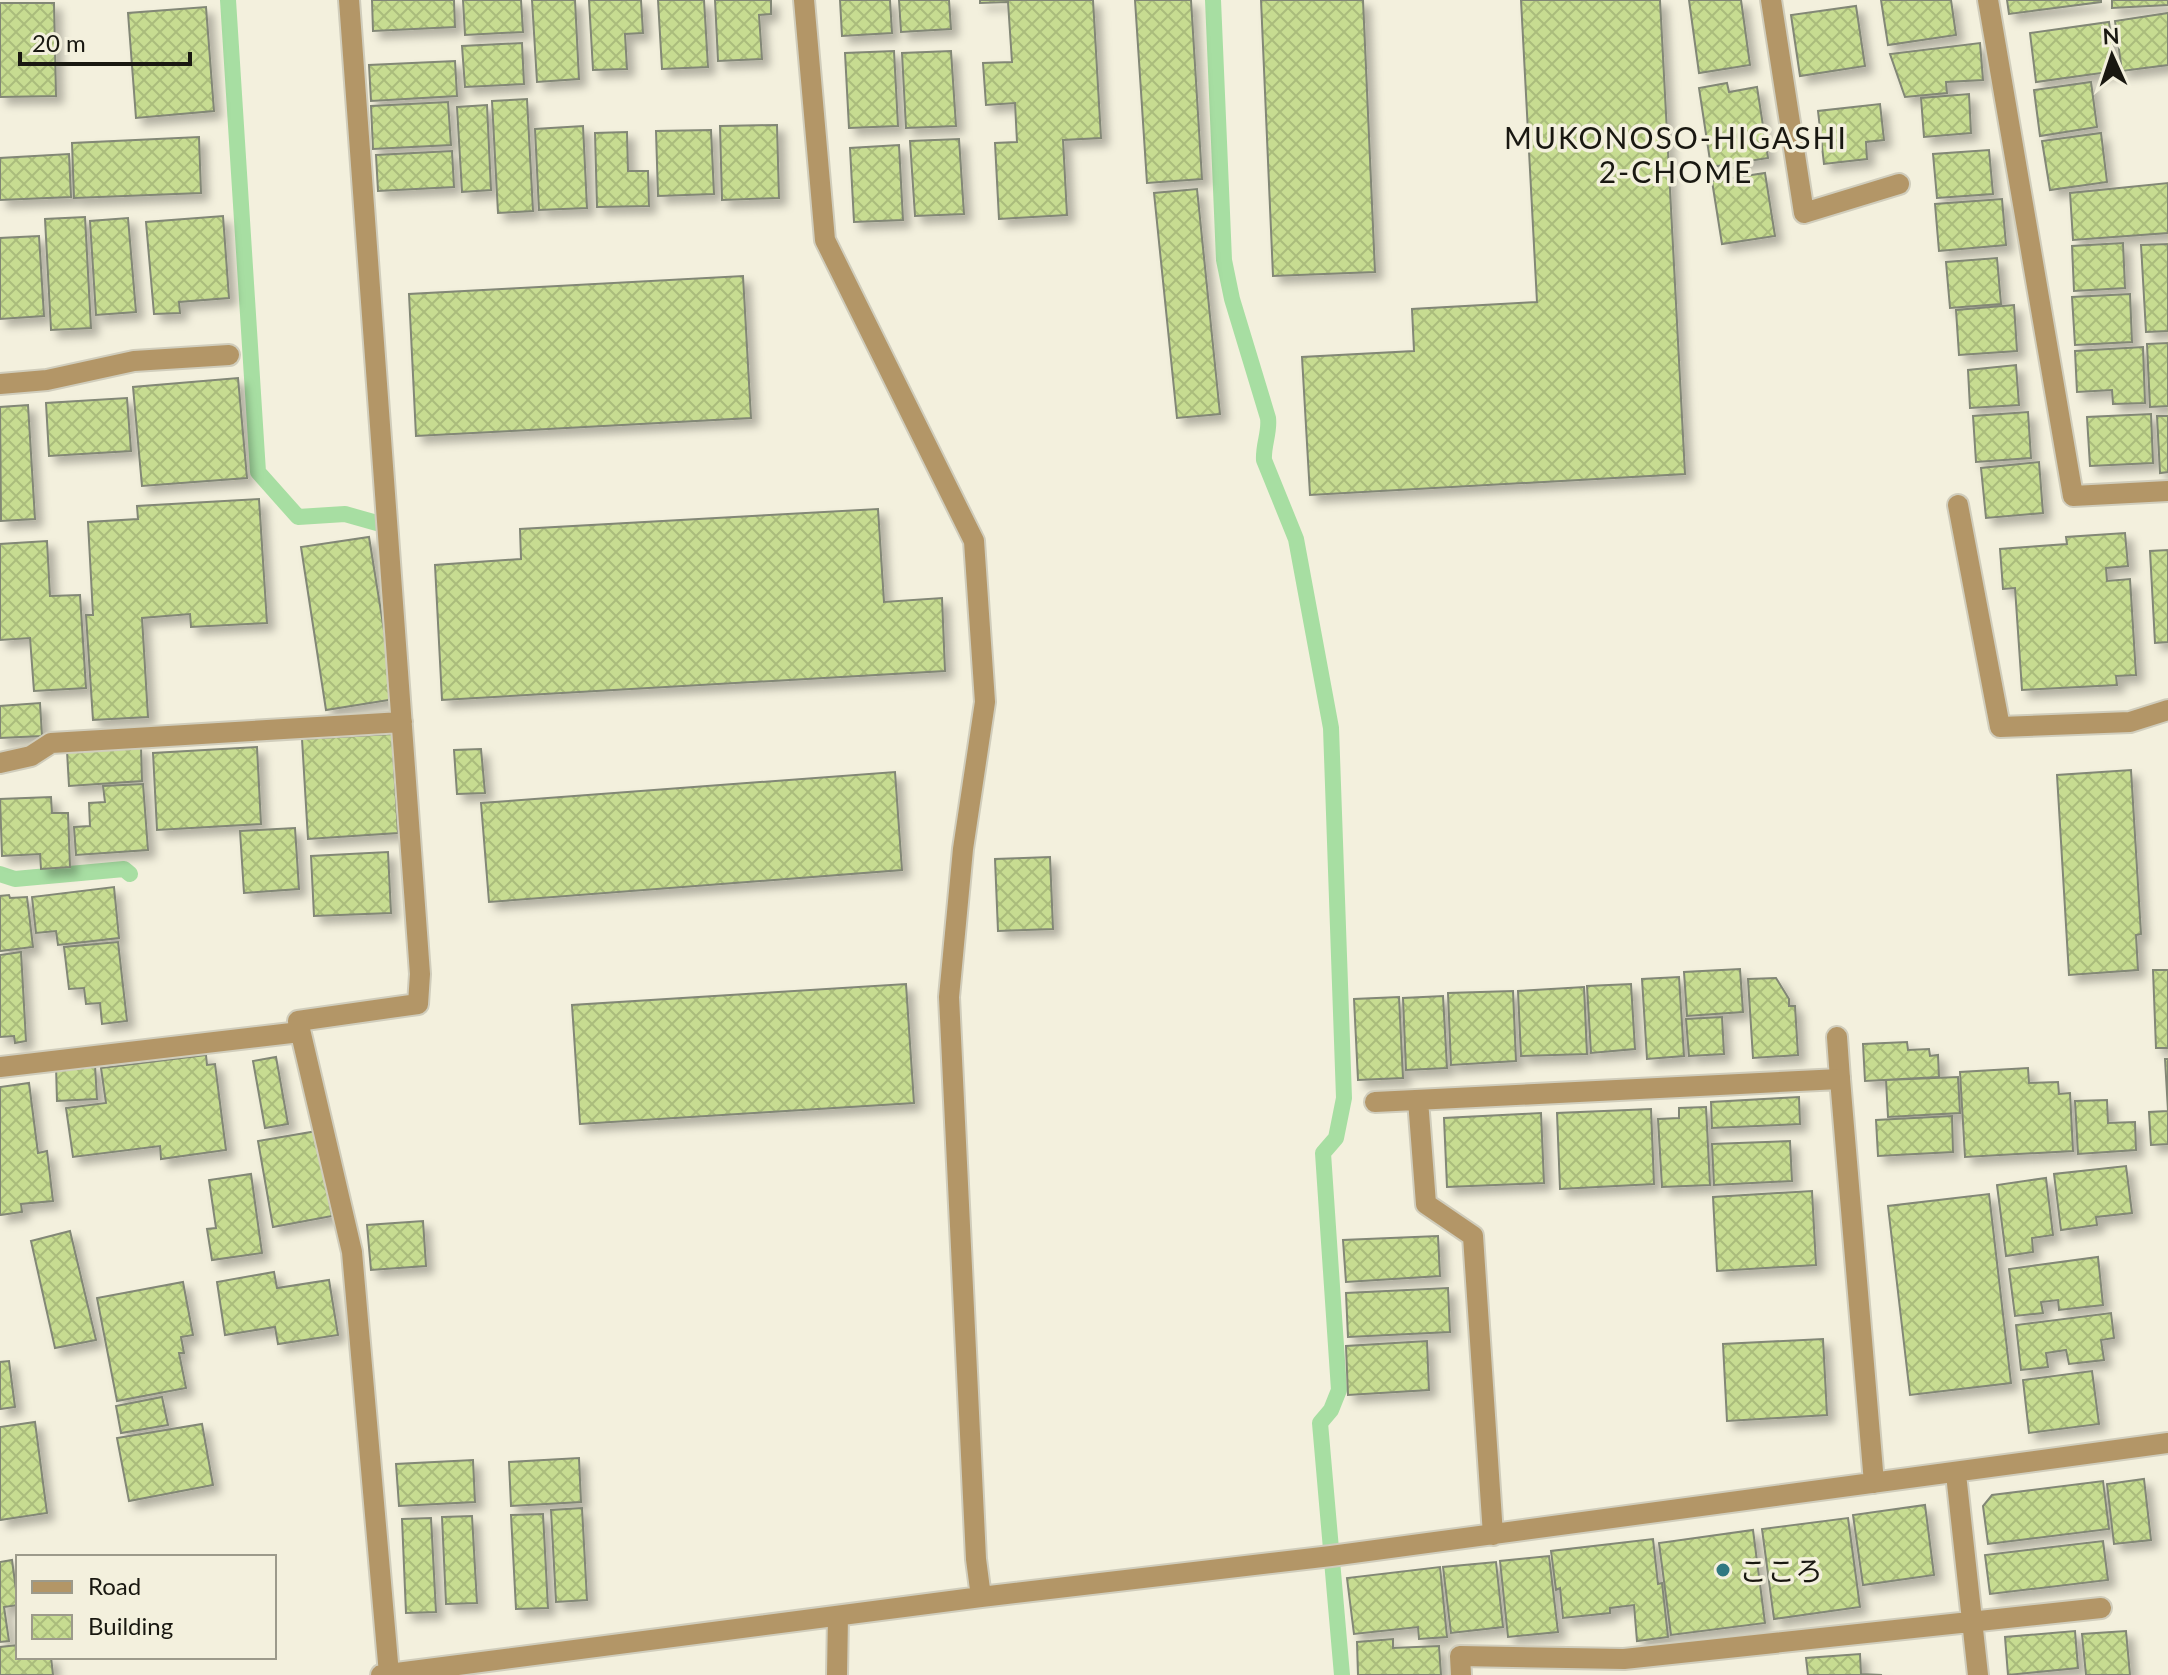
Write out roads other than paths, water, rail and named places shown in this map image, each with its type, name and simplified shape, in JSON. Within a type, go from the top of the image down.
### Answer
[{"type":"street","points":[[349,0],[420,974],[418,1004],[298,1021],[352,1252],[389,1674]]},
{"type":"street","points":[[804,0],[825,240],[974,541],[985,702],[963,849],[949,997],[976,1559],[981,1597]]},
{"type":"street","points":[[1771,0],[1804,213],[1899,184]]},
{"type":"street","points":[[1988,0],[2073,496],[2168,491]]},
{"type":"street","points":[[0,384],[47,380],[134,361],[229,355]]},
{"type":"street","points":[[1958,505],[2000,727],[2130,722],[2168,710]]},
{"type":"street","points":[[0,763],[31,756],[51,743],[402,722]]},
{"type":"street","points":[[0,1067],[300,1032]]},
{"type":"street","points":[[1837,1037],[1874,1483]]},
{"type":"street","points":[[1375,1102],[1840,1079]]},
{"type":"street","points":[[1418,1100],[1426,1204],[1473,1236],[1493,1535]]},
{"type":"street","points":[[381,1675],[981,1597],[1493,1535],[2168,1443]]},
{"type":"street","points":[[1956,1474],[1978,1675]]},
{"type":"street","points":[[1461,1675],[1460,1656],[1624,1659],[2101,1608]]},
{"type":"street","points":[[837,1675],[838,1616]]},
{"type":"waterway","points":[[228,0],[258,472],[298,517],[345,514],[384,525],[385,540]]},
{"type":"waterway","points":[[1213,0],[1224,260],[1232,299],[1268,418],[1264,460],[1296,539],[1331,728],[1344,1098],[1336,1138],[1323,1153],[1339,1390],[1331,1410],[1320,1423],[1342,1675]]},
{"type":"waterway","points":[[0,874],[15,879],[124,869],[130,874]]},
{"type":"place","name":"こころ","points":[[1723,1570]]},
{"type":"district","name":"MUKONOSO-HIGASHI 2-CHOME","points":[[1676,154]]}]
